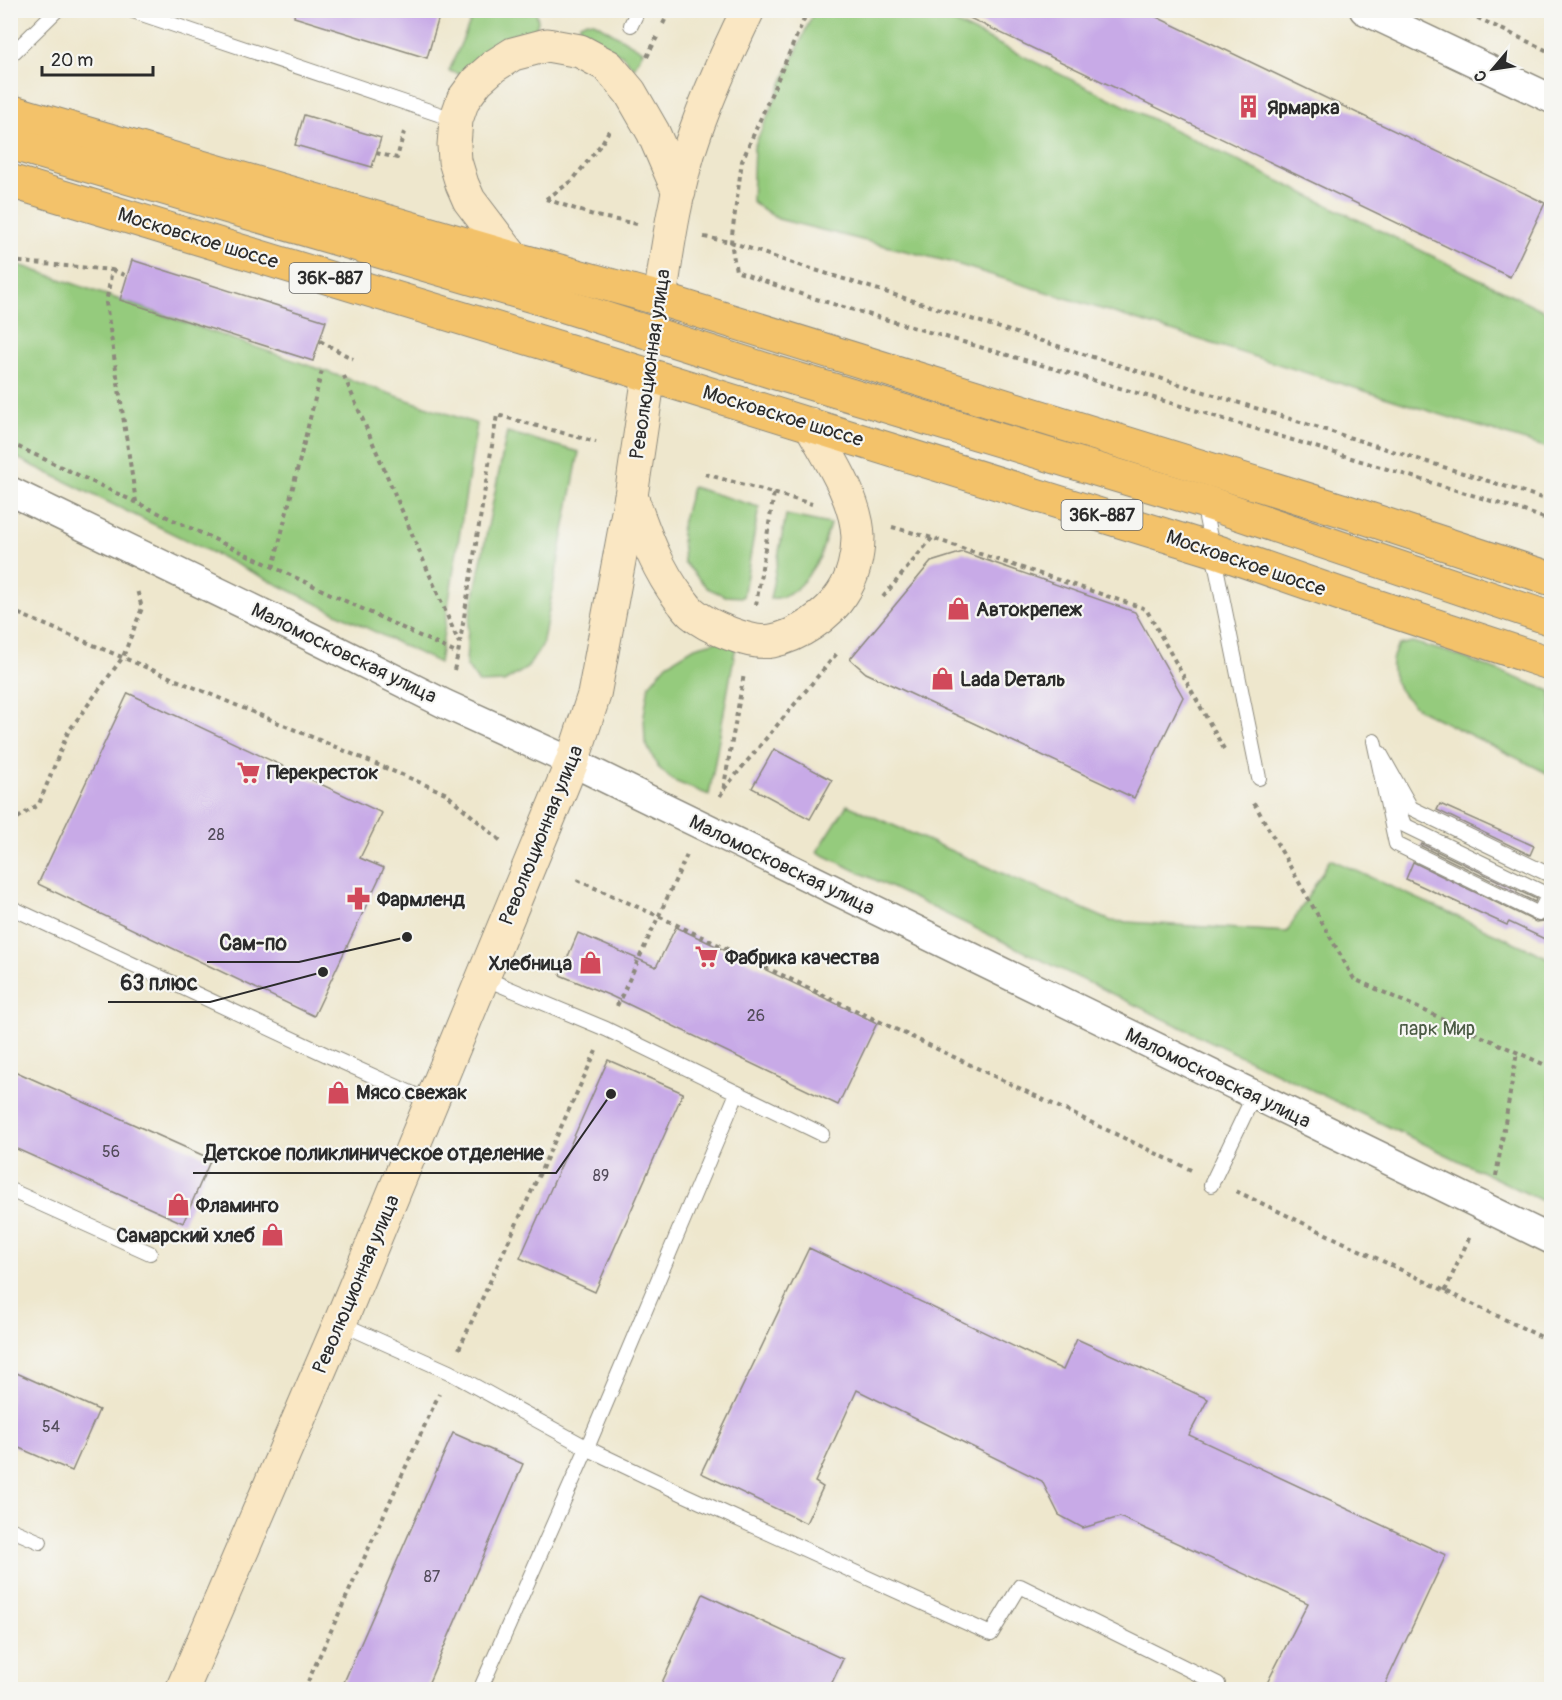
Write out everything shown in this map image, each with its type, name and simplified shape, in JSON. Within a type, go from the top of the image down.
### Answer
[{"type":"main road","name":"Революционная улица","points":[[182,1689],[433,1103],[572,762],[594,695],[631,496],[670,231],[679,192],[694,135],[717,72],[748,10]]},
{"type":"main road","points":[[546,300],[469,200],[455,161],[456,120],[463,100],[477,81],[494,66],[513,54],[547,45],[580,51],[608,66],[630,92],[653,132],[679,192]]},
{"type":"main road","points":[[10,111],[660,299],[1336,508],[1551,579]]},
{"type":"main road","name":"Московское шоссе","points":[[10,143],[546,300],[773,372],[1202,501],[1551,619]]},
{"type":"main road","name":"Московское шоссе","points":[[10,181],[810,424],[1213,550],[1551,664]]},
{"type":"main road","points":[[631,496],[654,557],[669,585],[692,613],[721,630],[750,640],[770,642],[796,634],[826,612],[843,593],[855,566],[858,537],[854,517],[838,477],[810,424],[773,372]]},
{"type":"street","points":[[1364,10],[1551,99]]},
{"type":"street","name":"Маломосковская улица","points":[[10,491],[445,704],[572,762],[1551,1240]]},
{"type":"lane","points":[[10,56],[57,10]]},
{"type":"lane","points":[[130,10],[456,120]]},
{"type":"lane","points":[[631,25],[638,10]]},
{"type":"lane","points":[[1202,501],[1259,778]]},
{"type":"lane","points":[[1374,741],[1412,808],[1551,876]]},
{"type":"lane","points":[[1374,741],[1404,825],[1550,892],[1539,914],[1396,844],[1374,741]]},
{"type":"lane","points":[[10,907],[433,1103]]},
{"type":"lane","points":[[484,978],[606,1029],[822,1134]]},
{"type":"lane","points":[[480,1689],[586,1448],[736,1093]]},
{"type":"lane","points":[[1212,1182],[1254,1095]]},
{"type":"lane","points":[[10,1191],[150,1253]]},
{"type":"lane","points":[[340,1323],[449,1372],[586,1448],[991,1634],[1020,1586],[1218,1684],[1215,1689]]},
{"type":"lane","points":[[10,1529],[40,1542]]},
{"type":"path","points":[[808,10],[742,161],[731,242],[736,271],[806,296],[1188,408],[1551,521]]},
{"type":"path","points":[[1461,10],[1551,53]]},
{"type":"path","points":[[376,153],[397,158],[404,132]]},
{"type":"path","points":[[780,259],[1551,501]]},
{"type":"path","points":[[10,261],[112,270],[127,276]]},
{"type":"path","points":[[112,270],[106,303],[136,503]]},
{"type":"path","points":[[320,341],[353,359]]},
{"type":"path","points":[[273,568],[322,370]]},
{"type":"path","points":[[344,376],[459,644]]},
{"type":"path","points":[[453,674],[497,414],[596,442]]},
{"type":"path","points":[[10,443],[458,654]]},
{"type":"path","points":[[705,474],[932,538],[1146,609],[1227,753]]},
{"type":"path","points":[[756,607],[774,493]]},
{"type":"path","points":[[880,601],[932,538]]},
{"type":"path","points":[[10,823],[39,804],[68,732],[123,657],[142,608],[124,546]]},
{"type":"path","points":[[10,610],[445,793],[503,842]]},
{"type":"path","points":[[723,791],[750,640]]},
{"type":"path","points":[[304,1689],[701,825],[723,791],[842,646]]},
{"type":"path","points":[[1250,794],[1354,979],[1551,1068]]},
{"type":"path","points":[[577,880],[658,916],[1551,1342]]},
{"type":"path","points":[[1495,1178],[1517,1052]]},
{"type":"path","points":[[1445,1291],[1473,1230]]},
{"type":"green space","points":[[475,11],[536,11],[538,21],[535,35],[465,76],[449,71]]},
{"type":"green space","points":[[814,11],[931,11],[1551,314],[1551,449],[950,262],[778,219],[752,202],[754,147]]},
{"type":"green space","points":[[587,21],[594,22],[643,51],[634,68],[622,55],[586,38],[579,32],[580,24]]},
{"type":"green space","points":[[11,262],[477,424],[439,663],[11,455]]},
{"type":"green space","points":[[507,432],[579,452],[542,646],[527,668],[504,682],[479,683],[466,665],[468,626]]},
{"type":"green space","points":[[692,487],[759,507],[743,597],[725,596],[707,588],[684,562],[681,528]]},
{"type":"green space","points":[[786,515],[830,524],[820,557],[807,577],[795,590],[782,597],[770,599]]},
{"type":"green space","points":[[724,639],[737,640],[709,795],[674,781],[658,767],[645,742],[644,715],[649,685],[667,664],[695,647]]},
{"type":"green space","points":[[1412,642],[1451,653],[1551,691],[1551,775],[1412,704],[1395,681],[1392,664],[1399,645]]},
{"type":"green space","name":"парк Мир","points":[[847,805],[1111,921],[1287,932],[1330,859],[1551,959],[1551,1205],[817,852]]},
{"type":"building","points":[[295,10],[441,10],[427,58],[294,17]]},
{"type":"building","name":"Ярмарка","points":[[953,10],[1142,10],[1545,203],[1510,277]]},
{"type":"building","points":[[304,115],[381,138],[372,167],[295,145]]},
{"type":"building","points":[[132,260],[326,321],[313,361],[120,300]]},
{"type":"building","points":[[963,552],[1135,612],[1183,697],[1134,798],[866,673],[850,659],[931,562]]},
{"type":"building","points":[[128,693],[382,813],[360,858],[384,868],[314,1016],[38,884]]},
{"type":"building","points":[[774,749],[832,780],[810,819],[752,788]]},
{"type":"building","points":[[1440,804],[1534,846],[1530,855],[1437,810]]},
{"type":"building","points":[[1422,844],[1536,899],[1535,902],[1421,846]]},
{"type":"building","points":[[1413,862],[1536,922],[1544,921],[1551,909],[1551,942],[1509,922],[1507,925],[1406,879]]},
{"type":"building","points":[[676,927],[877,1023],[838,1105],[611,996],[560,975],[578,933],[656,967]]},
{"type":"building","points":[[608,1060],[683,1093],[595,1292],[520,1258]]},
{"type":"building","points":[[10,1069],[211,1159],[183,1223],[10,1146]]},
{"type":"building","points":[[809,1248],[1063,1370],[1077,1339],[1208,1399],[1189,1435],[1446,1555],[1383,1689],[1264,1689],[1308,1603],[1120,1517],[1083,1528],[1059,1515],[1042,1481],[857,1390],[815,1482],[823,1487],[806,1523],[701,1473]]},
{"type":"building","points":[[10,1370],[99,1410],[72,1471],[10,1444]]},
{"type":"building","points":[[453,1433],[523,1464],[426,1689],[341,1689]]},
{"type":"building","points":[[703,1594],[843,1659],[829,1689],[659,1689]]},
{"type":"place","name":"Ярмарка","points":[[1249,107]]},
{"type":"place","name":"Автокрепеж","points":[[958,609]]},
{"type":"place","name":"Lada Dеталь","points":[[942,679]]},
{"type":"place","name":"Перекресток","points":[[249,772]]},
{"type":"place","name":"Фармленд","points":[[359,899]]},
{"type":"place","name":"Сам-по","points":[[407,937]]},
{"type":"place","name":"Фабрика качества","points":[[707,957]]},
{"type":"place","name":"Хлебница","points":[[590,963]]},
{"type":"place","name":"63 плюс","points":[[323,972]]},
{"type":"place","name":"Мясо свежак","points":[[338,1092]]},
{"type":"place","name":"Детское поликлиническое отделение","points":[[611,1094]]},
{"type":"place","name":"Фламинго","points":[[178,1205]]},
{"type":"place","name":"Самарский хлеб","points":[[273,1235]]}]
